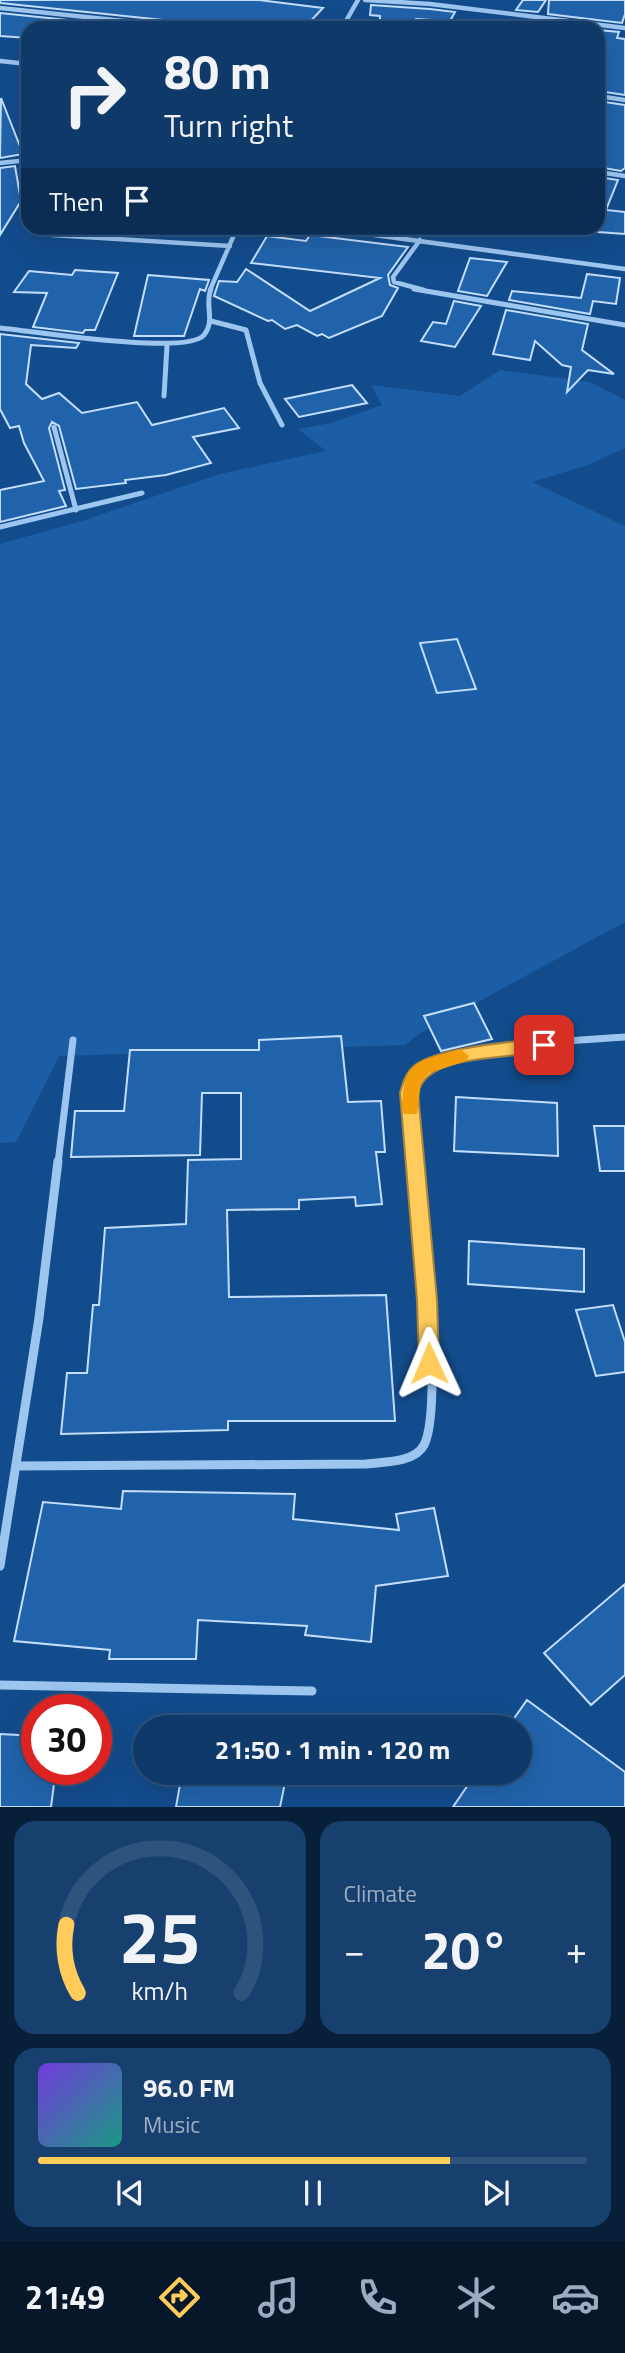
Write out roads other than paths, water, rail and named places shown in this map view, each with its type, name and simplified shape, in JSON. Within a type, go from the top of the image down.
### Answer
[{"type":"street","points":[[346,21],[358,0]]},
{"type":"street","points":[[365,0],[430,4],[568,21]]},
{"type":"street","points":[[0,8],[124,21]]},
{"type":"street","points":[[605,26],[625,28]]},
{"type":"street","points":[[0,61],[21,63]]},
{"type":"street","points":[[605,97],[625,100]]},
{"type":"street","points":[[0,163],[21,161]]},
{"type":"street","points":[[605,174],[625,176]]},
{"type":"street","points":[[52,235],[230,246]]},
{"type":"street","points":[[0,328],[167,346],[196,341],[203,336],[211,321],[208,296],[234,235]]},
{"type":"street","points":[[380,235],[625,269]]},
{"type":"street","points":[[420,240],[393,277],[394,282],[405,287],[625,325]]},
{"type":"street","points":[[211,321],[246,330],[260,383],[282,425]]},
{"type":"street","points":[[164,396],[167,346]]},
{"type":"street","points":[[54,427],[76,510]]},
{"type":"street","points":[[0,527],[142,493]]},
{"type":"street","points":[[16,1466],[365,1464],[409,1458],[425,1445],[430,1434],[432,1412],[427,1300],[409,1093],[412,1080],[423,1068],[470,1053],[625,1037]]},
{"type":"street","points":[[0,1566],[39,1318],[74,1040]]},
{"type":"street","points":[[0,1685],[312,1691]]}]
